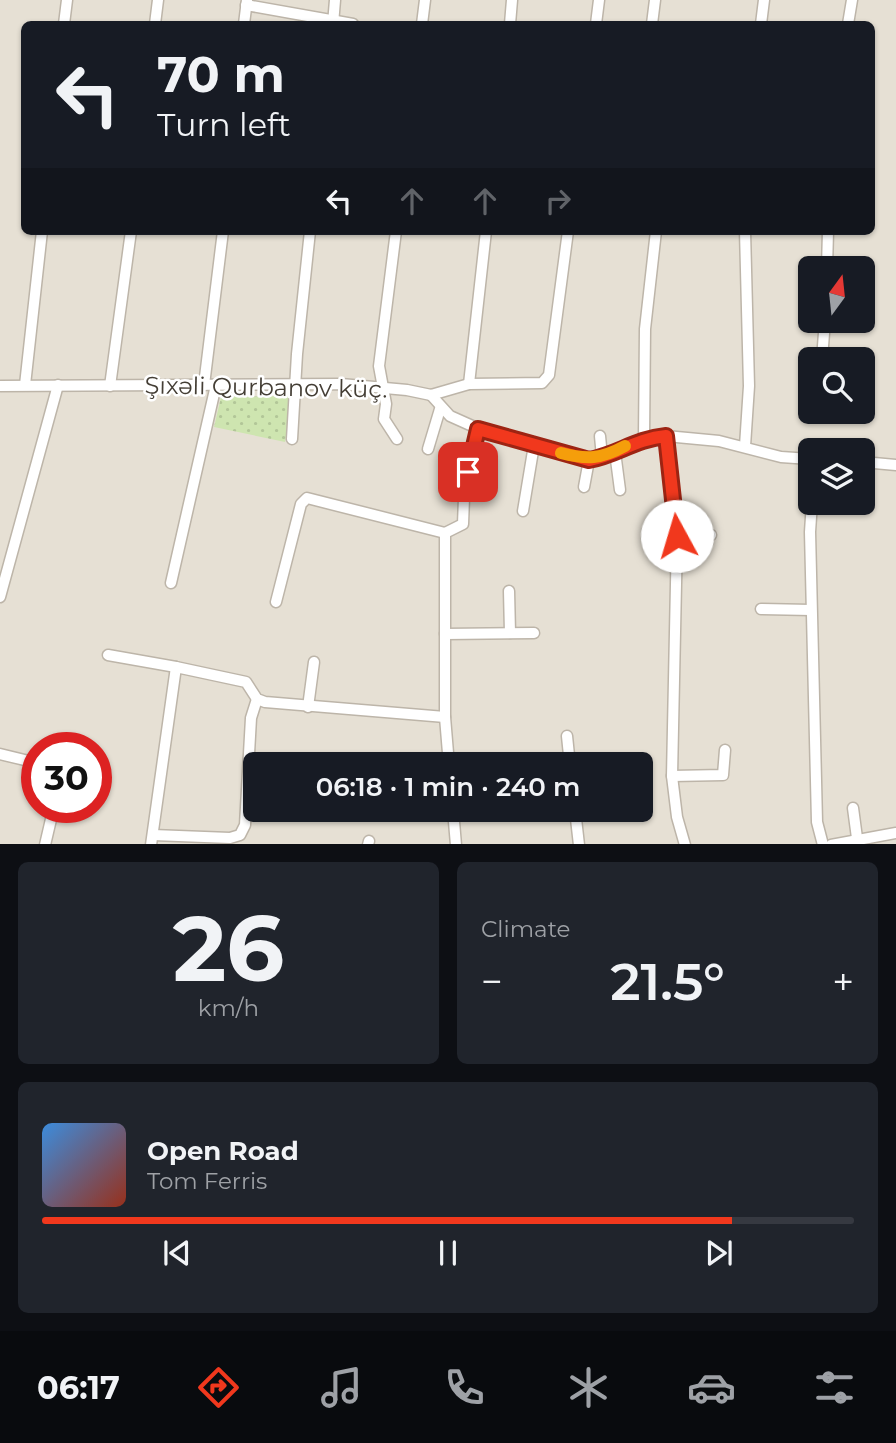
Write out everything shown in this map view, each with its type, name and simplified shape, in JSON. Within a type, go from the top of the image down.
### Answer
[{"type":"street","points":[[64,21],[67,0]]},
{"type":"street","points":[[155,21],[158,0]]},
{"type":"street","points":[[333,21],[335,0]]},
{"type":"street","points":[[422,21],[425,0]]},
{"type":"street","points":[[510,21],[512,0]]},
{"type":"street","points":[[596,21],[599,0]]},
{"type":"street","points":[[652,21],[655,0]]},
{"type":"street","points":[[761,21],[764,0]]},
{"type":"street","points":[[848,21],[852,0]]},
{"type":"street","points":[[244,21],[247,2],[325,21]]},
{"type":"street","points":[[24,385],[41,235]]},
{"type":"street","points":[[110,386],[130,235]]},
{"type":"street","points":[[204,385],[223,235]]},
{"type":"street","points":[[292,439],[297,354],[310,235]]},
{"type":"street","points":[[395,235],[379,366],[386,425],[397,439]]},
{"type":"street","points":[[469,384],[486,235]]},
{"type":"street","name":"Şıxəli Qurbanov küç.","points":[[0,386],[297,384],[381,387],[431,396],[469,384],[547,381],[567,235]]},
{"type":"street","points":[[644,438],[645,329],[656,235]]},
{"type":"street","points":[[745,235],[748,386],[745,446]]},
{"type":"street","points":[[827,256],[828,235]]},
{"type":"street","points":[[0,597],[58,385]]},
{"type":"street","points":[[171,583],[216,385]]},
{"type":"street","points":[[431,396],[440,409],[478,429],[589,460],[615,452],[644,438],[666,436],[745,446],[780,457],[798,458]]},
{"type":"street","points":[[428,449],[440,409]]},
{"type":"street","points":[[276,602],[301,504],[307,498],[445,533],[463,524],[464,498],[478,429]]},
{"type":"street","points":[[600,436],[602,457]]},
{"type":"street","points":[[666,436],[677,536],[672,776],[677,817],[685,844]]},
{"type":"street","points":[[523,511],[534,445]]},
{"type":"street","points":[[615,452],[620,490]]},
{"type":"street","points":[[584,486],[589,460]]},
{"type":"street","points":[[875,463],[896,465]]},
{"type":"street","points":[[812,515],[811,610],[817,822],[824,844]]},
{"type":"street","points":[[445,533],[445,717],[448,752]]},
{"type":"street","points":[[677,536],[711,535]]},
{"type":"street","points":[[509,591],[510,634]]},
{"type":"street","points":[[761,609],[811,610]]},
{"type":"street","points":[[445,634],[534,633]]},
{"type":"street","points":[[108,655],[246,682],[257,699],[308,707],[445,717]]},
{"type":"street","points":[[308,707],[313,662]]},
{"type":"street","points":[[176,667],[152,840],[230,838],[240,835],[245,825],[251,718],[257,699]]},
{"type":"street","points":[[567,736],[569,752]]},
{"type":"street","points":[[672,776],[723,775],[724,750]]},
{"type":"street","points":[[0,754],[21,759]]},
{"type":"street","points":[[853,808],[857,838]]},
{"type":"street","points":[[454,822],[456,844]]},
{"type":"street","points":[[576,822],[579,844]]},
{"type":"street","points":[[45,844],[50,823]]},
{"type":"street","points":[[835,844],[896,832]]},
{"type":"shaded area","points":[[0,0],[896,0],[896,844],[0,844]]},
{"type":"green space","points":[[293,396],[285,442],[214,427],[221,397]]},
{"type":"slow traffic","points":[[561,453],[589,460],[625,446]]},
{"type":"route","points":[[468,472],[478,429],[498,437],[589,460],[644,438],[666,436],[677,536]]}]
